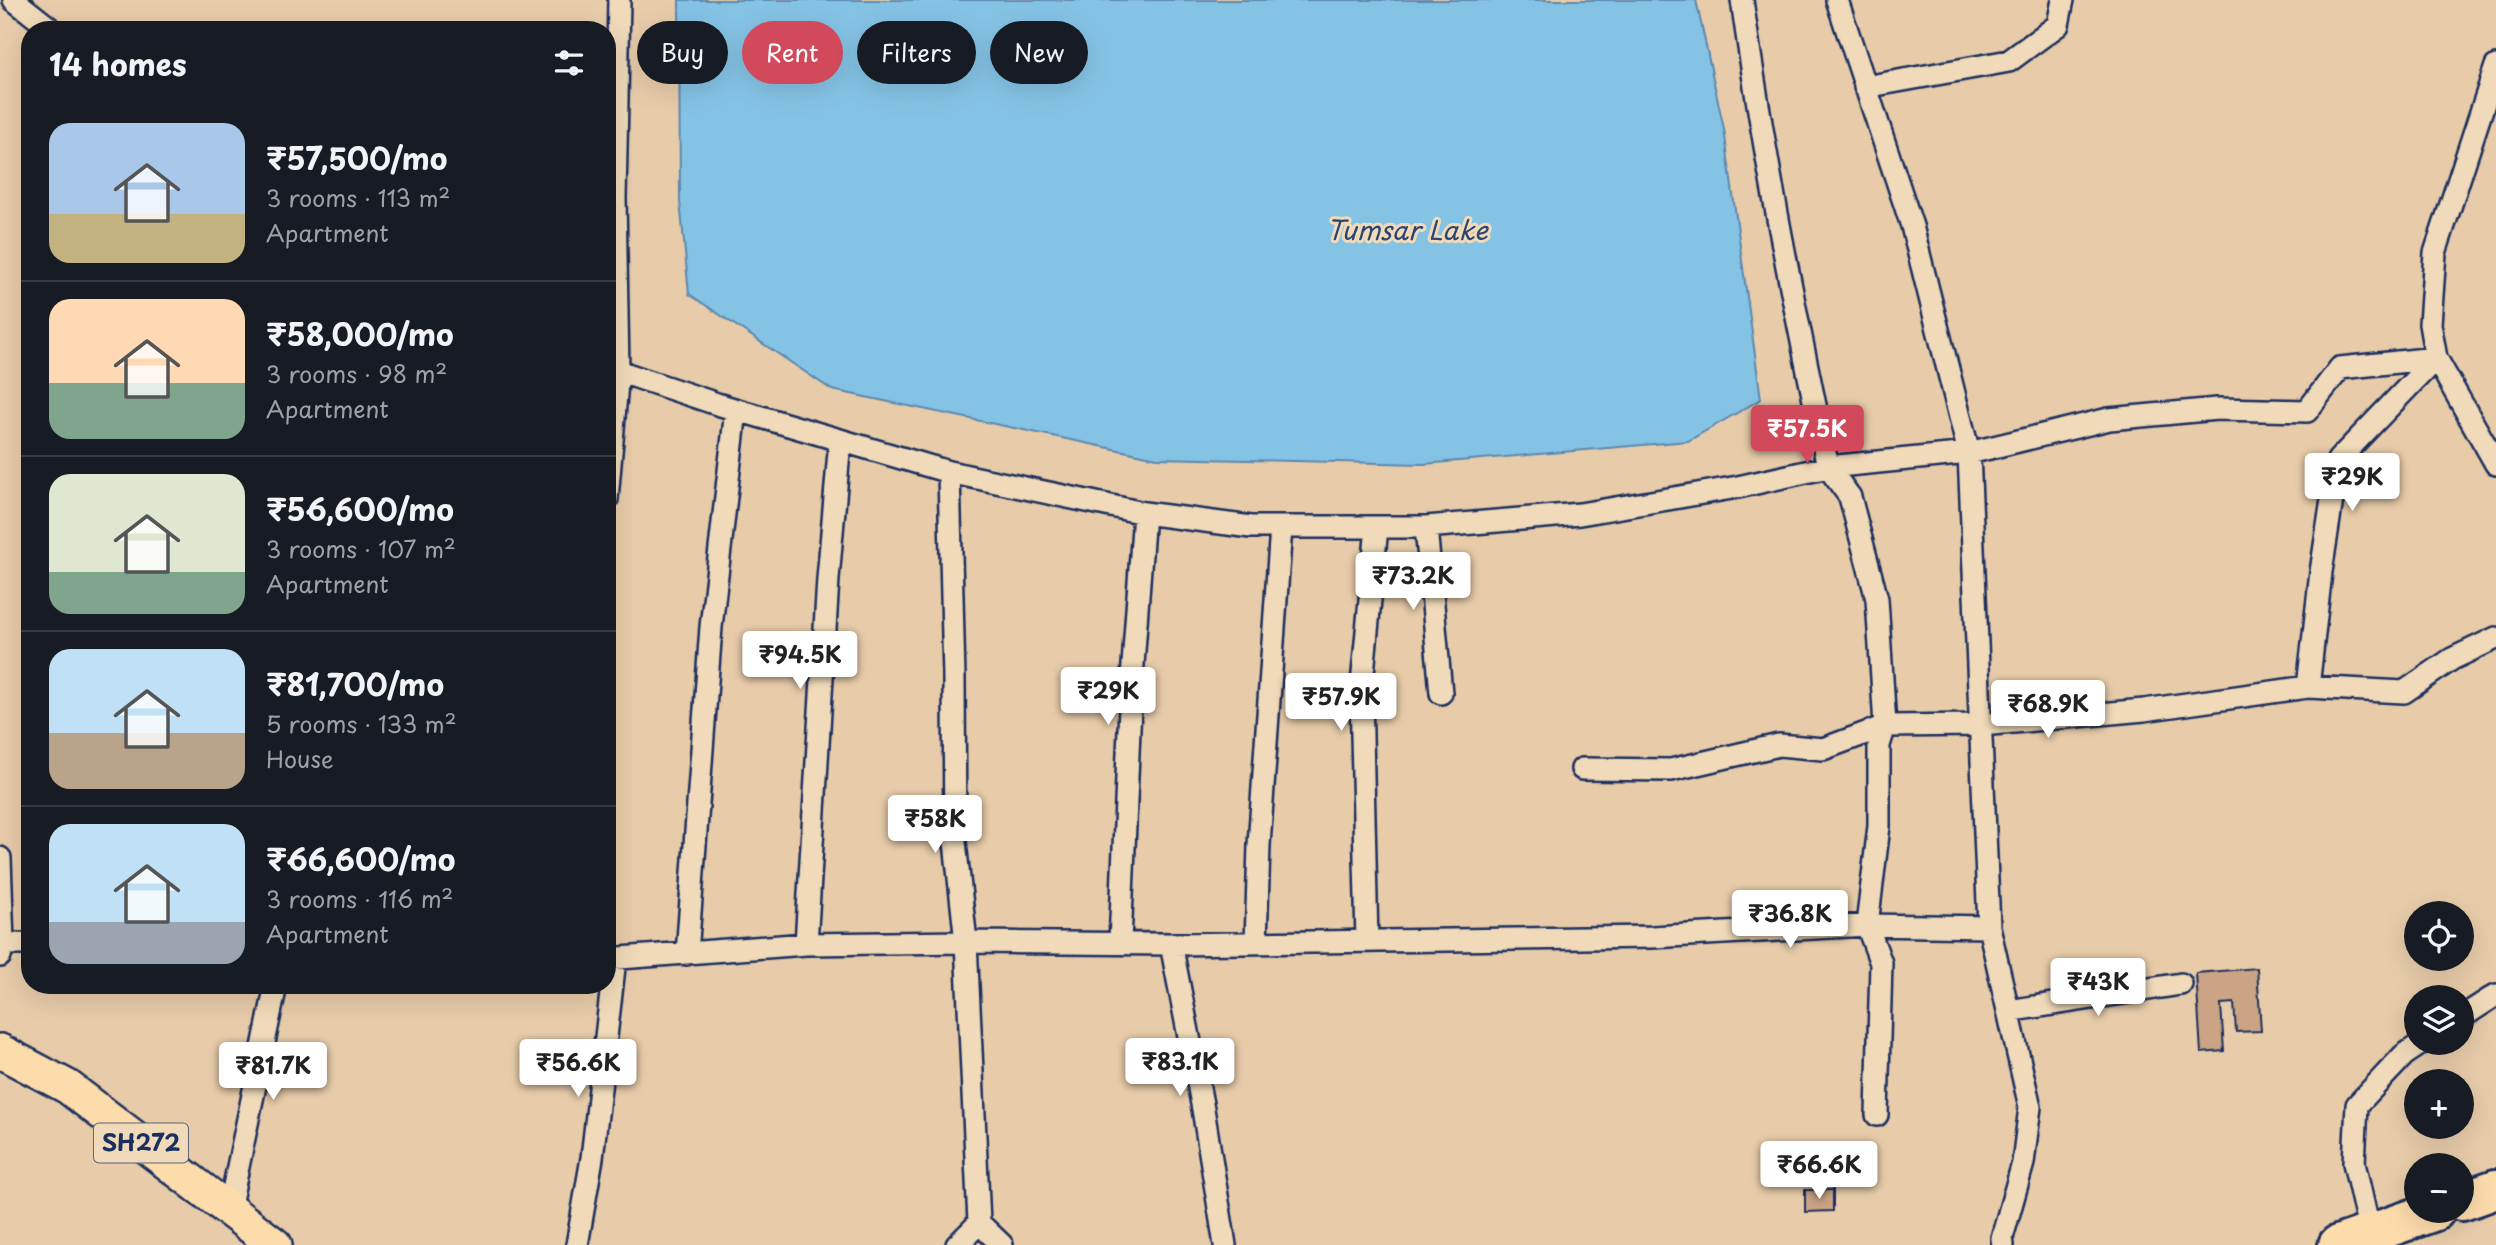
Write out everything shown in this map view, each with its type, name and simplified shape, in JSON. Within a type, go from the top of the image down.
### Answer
[{"type":"highway","points":[[2474,1197],[2496,1189]]},
{"type":"highway","points":[[2354,1239],[2404,1222]]},
{"type":"main road","name":"SH272","points":[[0,1051],[68,1087],[275,1245]]},
{"type":"street","points":[[14,0],[41,21]]},
{"type":"street","points":[[616,148],[619,0]]},
{"type":"street","points":[[1742,0],[1794,307],[1828,467],[1850,497],[1877,599],[1885,726],[1879,745],[1879,826],[1867,925],[1881,962],[1877,1115]]},
{"type":"street","points":[[1837,0],[1912,226],[1969,453],[1989,927],[2030,1107],[2023,1163],[2002,1238],[2003,1245]]},
{"type":"street","points":[[1865,87],[2009,61],[2058,25],[2063,0]]},
{"type":"street","points":[[2496,66],[2435,253],[2430,324],[2437,358],[2496,464]]},
{"type":"street","points":[[616,371],[736,410],[949,472],[1144,513],[1251,527],[1426,527],[1580,514],[1738,487],[1828,467],[1969,453],[2109,419],[2217,409],[2307,411],[2340,368],[2437,358]]},
{"type":"street","points":[[2308,687],[2321,572],[2339,460],[2437,358]]},
{"type":"street","points":[[687,954],[711,627],[736,410]]},
{"type":"street","points":[[806,944],[828,579],[840,440]]},
{"type":"street","points":[[949,472],[955,842],[966,942],[979,1223],[1002,1245]]},
{"type":"street","points":[[1120,943],[1130,706],[1144,513]]},
{"type":"street","points":[[1256,943],[1259,845],[1280,527]]},
{"type":"street","points":[[1367,941],[1362,694],[1377,527]]},
{"type":"street","points":[[1426,527],[1441,693]]},
{"type":"street","points":[[1582,769],[1671,771],[1779,745],[1823,749],[1885,726],[1981,725],[2144,710],[2308,687],[2404,692],[2452,659],[2496,638]]},
{"type":"street","points":[[0,858],[1,951],[21,946]]},
{"type":"street","points":[[616,959],[806,944],[1256,943],[1652,937],[1867,925],[1989,927]]},
{"type":"street","points":[[1171,944],[1203,1109],[1224,1245]]},
{"type":"street","points":[[2008,1011],[2181,984]]},
{"type":"street","points":[[229,1210],[274,994]]},
{"type":"street","points":[[577,1245],[592,1158],[608,994]]},
{"type":"street","points":[[2474,1009],[2496,995]]},
{"type":"street","points":[[2354,1239],[2357,1105],[2404,1055]]},
{"type":"street","points":[[957,1245],[979,1223]]},
{"type":"water","name":"Tumsar Lake","points":[[679,0],[1696,0],[1724,129],[1761,399],[1688,441],[1424,464],[1157,458],[832,390],[689,294],[680,201],[679,84],[728,84],[728,21],[679,21]]},
{"type":"building","points":[[2257,968],[2261,1031],[2236,1032],[2234,1003],[2221,1004],[2224,1051],[2201,1053],[2196,973]]},
{"type":"building","points":[[1805,1190],[1833,1190],[1833,1211],[1805,1212]]}]
